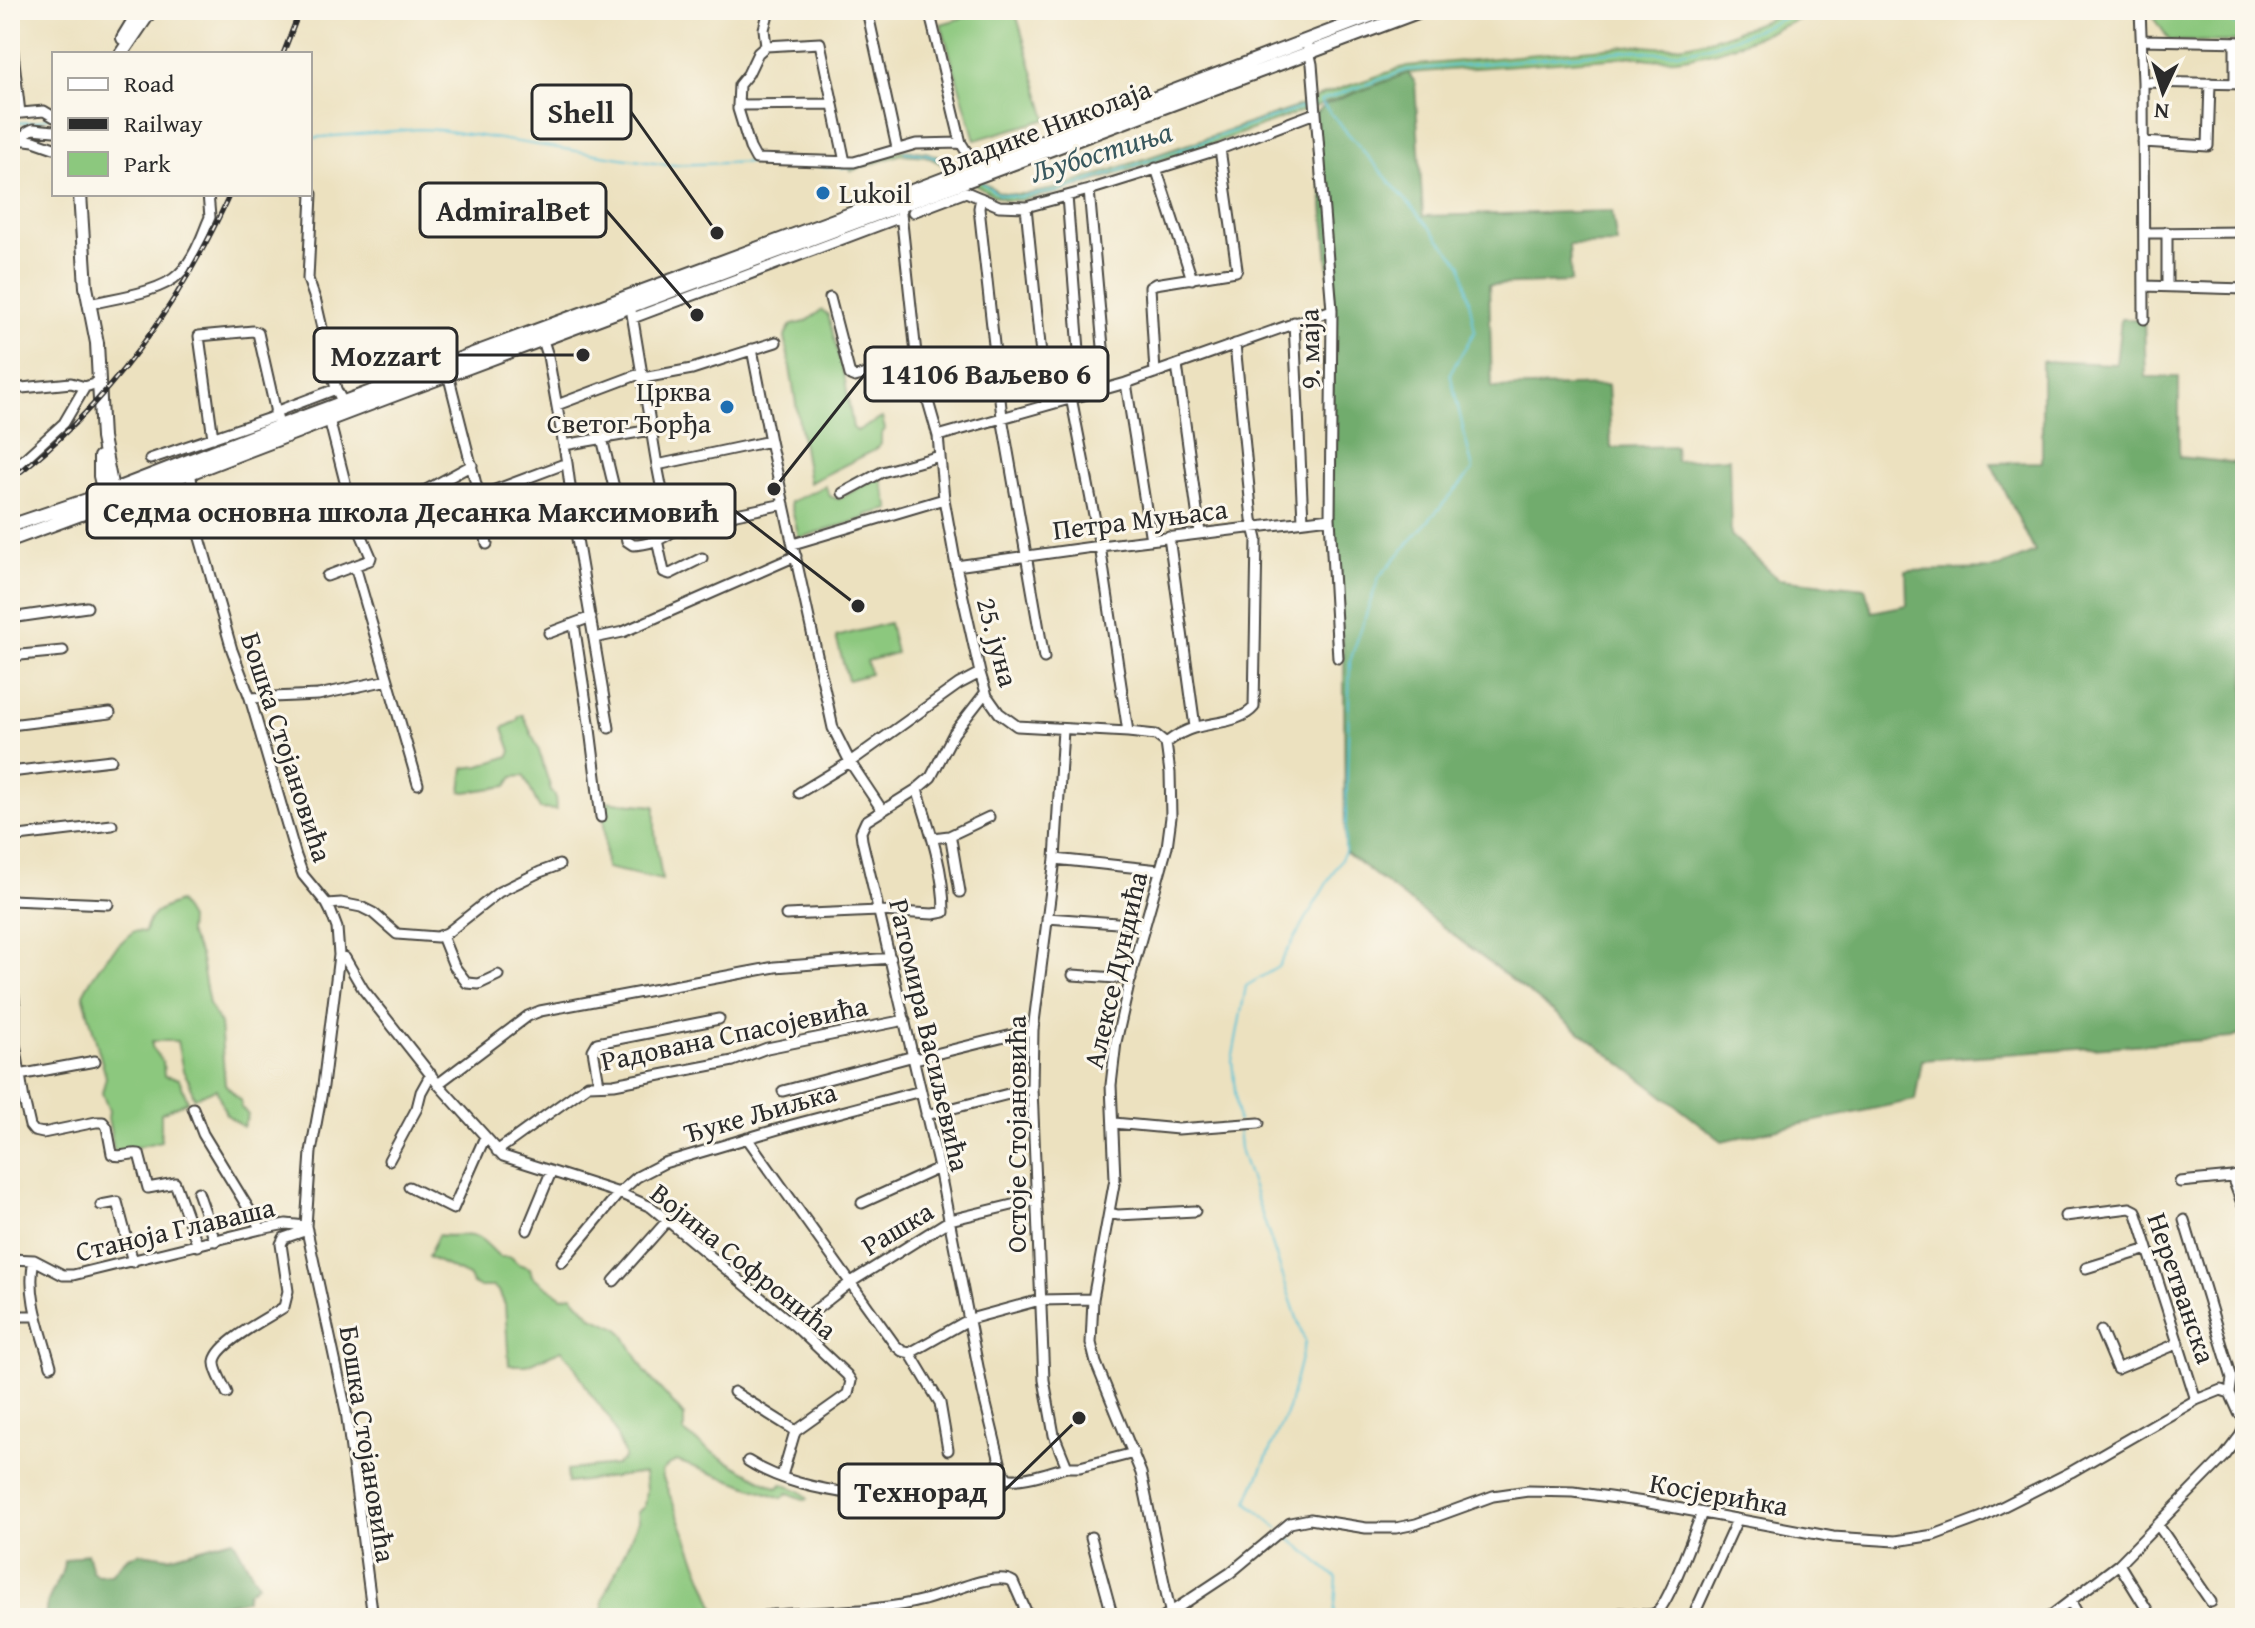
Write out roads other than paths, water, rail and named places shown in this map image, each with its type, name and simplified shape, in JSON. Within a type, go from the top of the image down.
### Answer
[{"type":"main road","points":[[115,52],[140,10]]},
{"type":"main road","points":[[122,52],[151,10]]},
{"type":"main road","name":"Владике Николаја","points":[[10,526],[110,498],[137,480],[192,459],[329,419],[542,335],[632,313],[900,207],[931,190],[1386,10]]},
{"type":"main road","name":"Владике Николаја","points":[[981,170],[1423,10]]},
{"type":"main road","points":[[80,196],[85,279],[97,343],[100,382],[100,476],[110,498]]},
{"type":"main road","name":"Владике Николаја","points":[[10,540],[110,498],[277,418],[343,403],[900,207]]},
{"type":"main road","points":[[102,438],[110,498]]},
{"type":"main road","points":[[107,466],[118,475],[137,480]]},
{"type":"street","points":[[766,46],[764,29],[769,10]]},
{"type":"street","points":[[867,10],[897,148]]},
{"type":"street","points":[[929,10],[961,143],[981,170]]},
{"type":"street","points":[[2140,10],[2144,319]]},
{"type":"street","points":[[10,27],[15,114],[44,111],[52,115]]},
{"type":"street","name":"9. маја","points":[[1306,40],[1310,53],[1332,310],[1330,518],[1338,658]]},
{"type":"street","points":[[2142,40],[2240,42],[2240,84],[2143,82]]},
{"type":"street","points":[[845,162],[820,43],[766,46],[758,53],[739,85],[741,122],[756,159],[845,162],[863,161],[897,148],[923,143],[961,143]]},
{"type":"street","points":[[2143,142],[2208,146],[2210,83]]},
{"type":"street","points":[[738,105],[832,104]]},
{"type":"street","points":[[913,212],[962,192],[1007,207],[1026,207],[1220,149],[1315,113]]},
{"type":"street","points":[[29,140],[27,132],[33,129],[52,131]]},
{"type":"street","points":[[10,138],[52,139]]},
{"type":"street","points":[[29,140],[52,147]]},
{"type":"street","points":[[1155,373],[1149,289],[1155,284],[1236,271],[1220,149]]},
{"type":"street","points":[[1156,168],[1192,279]]},
{"type":"street","points":[[1089,190],[1104,358]]},
{"type":"street","points":[[89,304],[160,286],[181,273],[210,217],[208,196]]},
{"type":"street","points":[[312,196],[307,272],[336,389],[343,403]]},
{"type":"street","points":[[1067,196],[1080,363]]},
{"type":"street","points":[[981,198],[979,208],[1002,417],[1044,658]]},
{"type":"street","name":"25. јуна","points":[[900,207],[917,363],[938,436],[944,499],[956,566],[986,692],[994,707],[1012,724],[1156,735],[1166,743]]},
{"type":"street","points":[[1026,207],[1046,404]]},
{"type":"street","points":[[2167,232],[2167,286]]},
{"type":"street","points":[[2144,233],[2245,232]]},
{"type":"street","points":[[2144,286],[2245,289]]},
{"type":"street","points":[[830,298],[850,375],[855,377],[917,363]]},
{"type":"street","points":[[938,436],[1126,383],[1332,310]]},
{"type":"street","points":[[632,313],[657,465],[668,521],[674,530]]},
{"type":"street","points":[[1294,322],[1303,521]]},
{"type":"street","points":[[213,438],[199,336],[258,333],[277,418]]},
{"type":"street","points":[[542,335],[564,445],[609,728]]},
{"type":"street","points":[[557,405],[643,375],[692,369],[776,342]]},
{"type":"street","points":[[1166,743],[1195,727],[1240,717],[1254,707],[1257,543],[1235,344]]},
{"type":"street","points":[[752,349],[833,728],[850,762],[882,810]]},
{"type":"street","points":[[1177,365],[1200,533]]},
{"type":"street","points":[[448,374],[472,465],[487,544]]},
{"type":"street","points":[[22,388],[71,383],[85,387],[100,382]]},
{"type":"street","points":[[1126,383],[1151,540]]},
{"type":"street","points":[[10,472],[64,423],[85,387]]},
{"type":"street","points":[[150,459],[192,459],[213,438],[277,418],[336,389]]},
{"type":"street","points":[[1071,397],[1100,546],[1128,732]]},
{"type":"street","points":[[327,576],[370,560],[371,553],[354,517],[329,419]]},
{"type":"street","points":[[564,445],[651,430]]},
{"type":"street","points":[[602,438],[627,541],[639,545],[670,535],[674,530]]},
{"type":"street","points":[[657,465],[770,441]]},
{"type":"street","points":[[843,493],[882,472],[940,456]]},
{"type":"street","name":"Бошка Стојановића","points":[[192,459],[202,547],[232,650],[250,698],[301,870],[327,904],[337,928],[339,955],[323,1086],[311,1152],[306,1228],[346,1411],[373,1618]]},
{"type":"street","points":[[479,496],[567,463]]},
{"type":"street","points":[[404,502],[472,465]]},
{"type":"street","points":[[793,544],[944,499]]},
{"type":"street","points":[[674,530],[685,531],[736,514],[784,504]]},
{"type":"street","name":"Петра Муњаса","points":[[956,566],[1330,518]]},
{"type":"street","points":[[1169,537],[1195,727]]},
{"type":"street","points":[[657,540],[664,572],[670,574],[702,558]]},
{"type":"street","points":[[594,638],[623,632],[796,556]]},
{"type":"street","points":[[355,566],[418,784]]},
{"type":"street","points":[[10,618],[87,607]]},
{"type":"street","points":[[549,633],[591,617]]},
{"type":"street","points":[[574,624],[601,817]]},
{"type":"street","points":[[10,656],[63,651]]},
{"type":"street","points":[[799,793],[850,762],[959,684],[980,673]]},
{"type":"street","points":[[250,698],[318,695],[388,680]]},
{"type":"street","points":[[786,915],[944,912],[942,882],[933,838],[917,789],[931,777],[954,733],[986,692]]},
{"type":"street","points":[[10,725],[110,713]]},
{"type":"street","name":"Остоје Стојановића","points":[[1063,730],[1055,859],[1033,1030],[1032,1088],[1044,1380],[1054,1435],[1067,1467]]},
{"type":"street","name":"Алексе Дундића","points":[[1166,743],[1172,802],[1167,847],[1116,1042],[1111,1085],[1115,1179],[1093,1299],[1092,1350],[1134,1453],[1146,1495],[1168,1616]]},
{"type":"street","points":[[10,772],[111,760]]},
{"type":"street","name":"Ратомира Васиљевића","points":[[917,789],[866,821],[861,832],[939,1168],[983,1392],[1007,1478],[1017,1481],[1067,1467]]},
{"type":"street","points":[[933,838],[949,836],[989,817]]},
{"type":"street","points":[[10,837],[112,825]]},
{"type":"street","points":[[949,836],[953,843],[960,892]]},
{"type":"street","points":[[1055,859],[1159,870]]},
{"type":"street","points":[[327,904],[361,907],[373,913],[397,934],[442,936],[499,892],[559,865]]},
{"type":"street","points":[[10,900],[108,904]]},
{"type":"street","points":[[1047,918],[1145,925]]},
{"type":"street","points":[[442,936],[454,966],[467,983],[479,984],[498,975]]},
{"type":"street","name":"Војина Софронића","points":[[339,955],[346,959],[363,989],[438,1084],[497,1151],[509,1159],[619,1193],[644,1204],[795,1326],[847,1375],[851,1387],[842,1399],[796,1431]]},
{"type":"street","points":[[438,1084],[528,1016],[540,1011],[775,967],[891,958]]},
{"type":"street","points":[[10,961],[15,1043],[30,1126],[34,1131],[46,1133],[103,1122],[107,1127],[112,1154],[139,1154],[148,1188],[175,1183],[198,1246]]},
{"type":"street","points":[[1073,975],[1131,979]]},
{"type":"street","points":[[599,1084],[593,1050],[597,1043],[719,1019]]},
{"type":"street","name":"Радована Спасојевића","points":[[497,1151],[588,1085],[614,1084],[733,1061],[767,1048],[905,1020]]},
{"type":"street","points":[[783,1091],[1033,1030]]},
{"type":"street","points":[[19,1075],[95,1061]]},
{"type":"street","points":[[389,1160],[431,1074]]},
{"type":"street","points":[[926,1115],[1032,1088]]},
{"type":"street","name":"Ђуке Љиљка","points":[[562,1262],[619,1193],[637,1177],[664,1163],[921,1091]]},
{"type":"street","points":[[193,1108],[203,1134],[261,1229]]},
{"type":"street","points":[[1114,1123],[1178,1129],[1259,1123]]},
{"type":"street","points":[[409,1187],[453,1209],[485,1137]]},
{"type":"street","points":[[747,1138],[902,1351],[910,1353],[970,1319],[1040,1300],[1093,1299]]},
{"type":"street","points":[[862,1203],[939,1168]]},
{"type":"street","points":[[527,1230],[551,1172]]},
{"type":"street","points":[[2180,1182],[2245,1174]]},
{"type":"street","points":[[2232,1177],[2245,1211]]},
{"type":"street","points":[[198,1192],[215,1241]]},
{"type":"street","name":"Рашка","points":[[795,1326],[851,1282],[950,1220],[1037,1199]]},
{"type":"street","points":[[101,1205],[117,1202],[133,1262]]},
{"type":"street","name":"Неретванска","points":[[2065,1216],[2134,1209],[2196,1400]]},
{"type":"street","points":[[1110,1213],[1195,1211]]},
{"type":"street","points":[[2184,1220],[2232,1378],[2230,1393],[2239,1413],[2245,1418]]},
{"type":"street","points":[[614,1281],[667,1221]]},
{"type":"street","name":"Станоја Главаша","points":[[10,1259],[34,1260],[67,1276],[261,1229],[286,1224],[306,1228]]},
{"type":"street","points":[[227,1393],[215,1364],[216,1357],[224,1347],[284,1307],[288,1291],[281,1244],[284,1238],[306,1228]]},
{"type":"street","points":[[2086,1268],[2148,1249]]},
{"type":"street","points":[[34,1260],[32,1286],[51,1366]]},
{"type":"street","points":[[10,1316],[37,1316]]},
{"type":"street","points":[[2101,1331],[2117,1369],[2179,1343]]},
{"type":"street","points":[[910,1353],[940,1403],[948,1450]]},
{"type":"street","name":"Косјерићка","points":[[1168,1616],[1230,1573],[1290,1523],[1310,1519],[1366,1528],[1396,1528],[1416,1524],[1493,1496],[1528,1491],[1574,1492],[1833,1537],[1896,1541],[1934,1535],[1982,1517],[2071,1472],[2196,1400],[2221,1390],[2230,1393]]},
{"type":"street","points":[[734,1392],[796,1431],[782,1476]]},
{"type":"street","points":[[2048,1618],[2119,1564],[2224,1457],[2245,1426]]},
{"type":"street","points":[[1067,1467],[1080,1467],[1134,1453]]},
{"type":"street","points":[[748,1461],[765,1472],[815,1488],[854,1494]]},
{"type":"street","points":[[1620,1613],[1651,1614],[1659,1609],[1671,1589],[1702,1513]]},
{"type":"street","points":[[1696,1610],[1737,1520]]},
{"type":"street","points":[[2158,1525],[2211,1602]]},
{"type":"street","points":[[1091,1537],[1113,1618]]},
{"type":"street","points":[[2119,1564],[2152,1618]]},
{"type":"street","points":[[764,1616],[833,1615],[922,1601],[984,1581],[1006,1578],[1013,1582],[1029,1618]]},
{"type":"street","points":[[2071,1602],[2080,1618]]},
{"type":"waterway","name":"Љубостиња","points":[[1322,100],[1407,70],[1636,50],[1678,52],[1743,35],[1803,10]]},
{"type":"waterway","name":"Љубостиња","points":[[2192,10],[2245,24]]},
{"type":"waterway","points":[[1238,1121],[1232,1061],[1246,986],[1278,967],[1345,852],[1350,661],[1379,577],[1473,470],[1450,373],[1475,331],[1462,265],[1320,101]]},
{"type":"waterway","name":"Љубостиња","points":[[982,183],[998,194],[1018,197],[1060,191],[1313,104]]},
{"type":"waterway","name":"Љубостиња","points":[[10,123],[35,122],[49,117]]},
{"type":"waterway","name":"Љубостиња","points":[[312,138],[441,130],[667,165],[754,162]]},
{"type":"waterway","name":"Љубостиња","points":[[905,152],[926,154],[956,167]]},
{"type":"waterway","name":"Љубостиња","points":[[804,165],[849,168],[865,164]]},
{"type":"waterway","points":[[1238,1127],[1240,1149],[1305,1342],[1288,1409],[1247,1502],[1278,1528]]},
{"type":"waterway","points":[[1283,1532],[1337,1578],[1334,1618]]},
{"type":"railway","points":[[284,52],[300,10]]},
{"type":"railway","points":[[10,480],[78,420],[138,351],[188,275],[229,196]]},
{"type":"place","name":"Lukoil","points":[[823,193]]},
{"type":"place","name":"Shell","points":[[717,233]]},
{"type":"place","name":"AdmiralBet","points":[[697,315]]},
{"type":"place","name":"Mozzart","points":[[583,355]]},
{"type":"place","name":"Црква Светог Ђорђа","points":[[727,407]]},
{"type":"place","name":"14106 Ваљево 6","points":[[774,489]]},
{"type":"place","name":"Седма основна школа Десанка Максимовић","points":[[858,606]]},
{"type":"place","name":"Технорад","points":[[1079,1418]]}]
